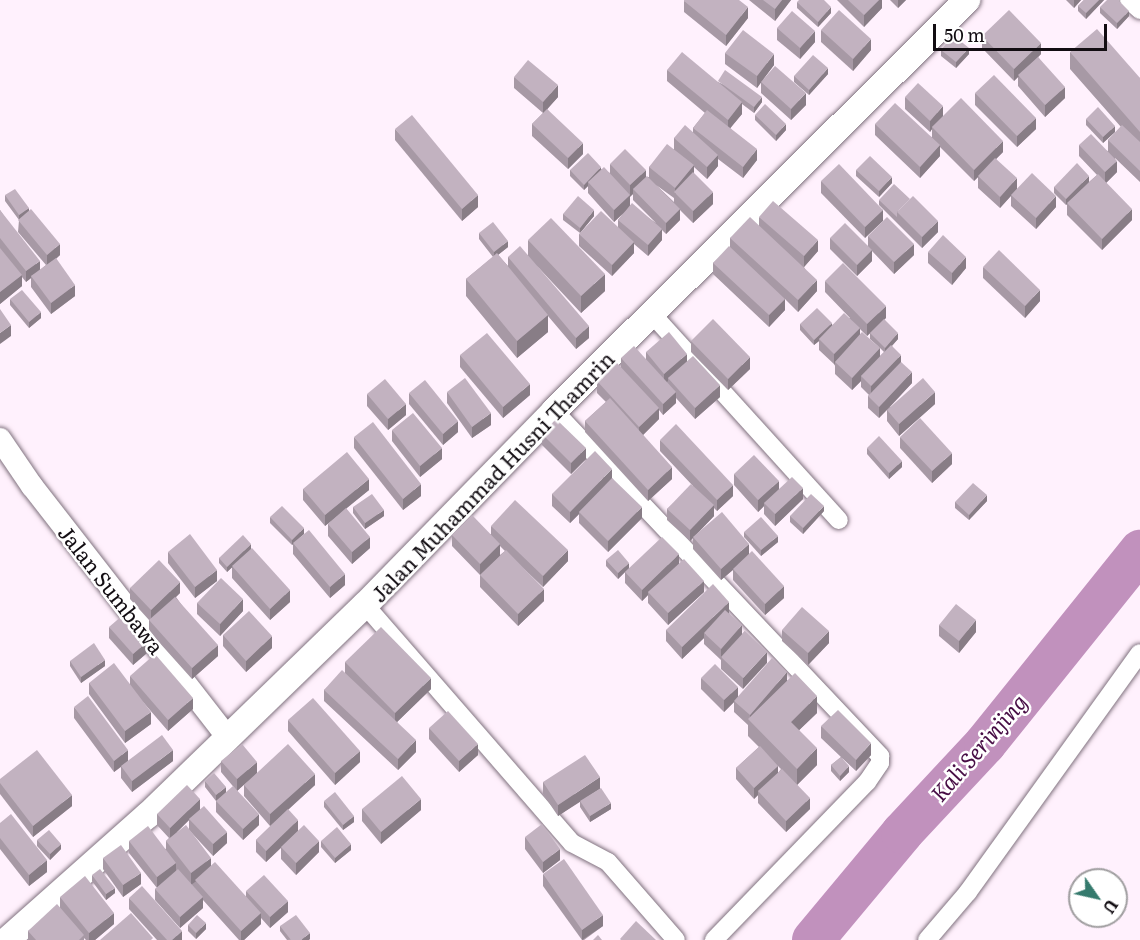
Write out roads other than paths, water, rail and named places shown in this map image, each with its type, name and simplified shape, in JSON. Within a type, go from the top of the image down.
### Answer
[{"type":"main road","name":"Jalan Muhammad Husni Thamrin","points":[[7,940],[228,738],[365,606],[554,411],[967,0]]},
{"type":"street","points":[[1129,0],[1140,10]]},
{"type":"street","points":[[652,314],[838,520]]},
{"type":"street","points":[[554,411],[880,756],[880,764],[867,782],[714,940]]},
{"type":"street","name":"Jalan Sumbawa","points":[[0,439],[32,486],[228,738]]},
{"type":"street","points":[[365,606],[572,843],[608,862],[676,940]]},
{"type":"street","points":[[927,940],[968,892],[1140,653]]},
{"type":"waterway","name":"Kali Serinjing","points":[[813,940],[902,833],[985,744],[1140,551]]}]
